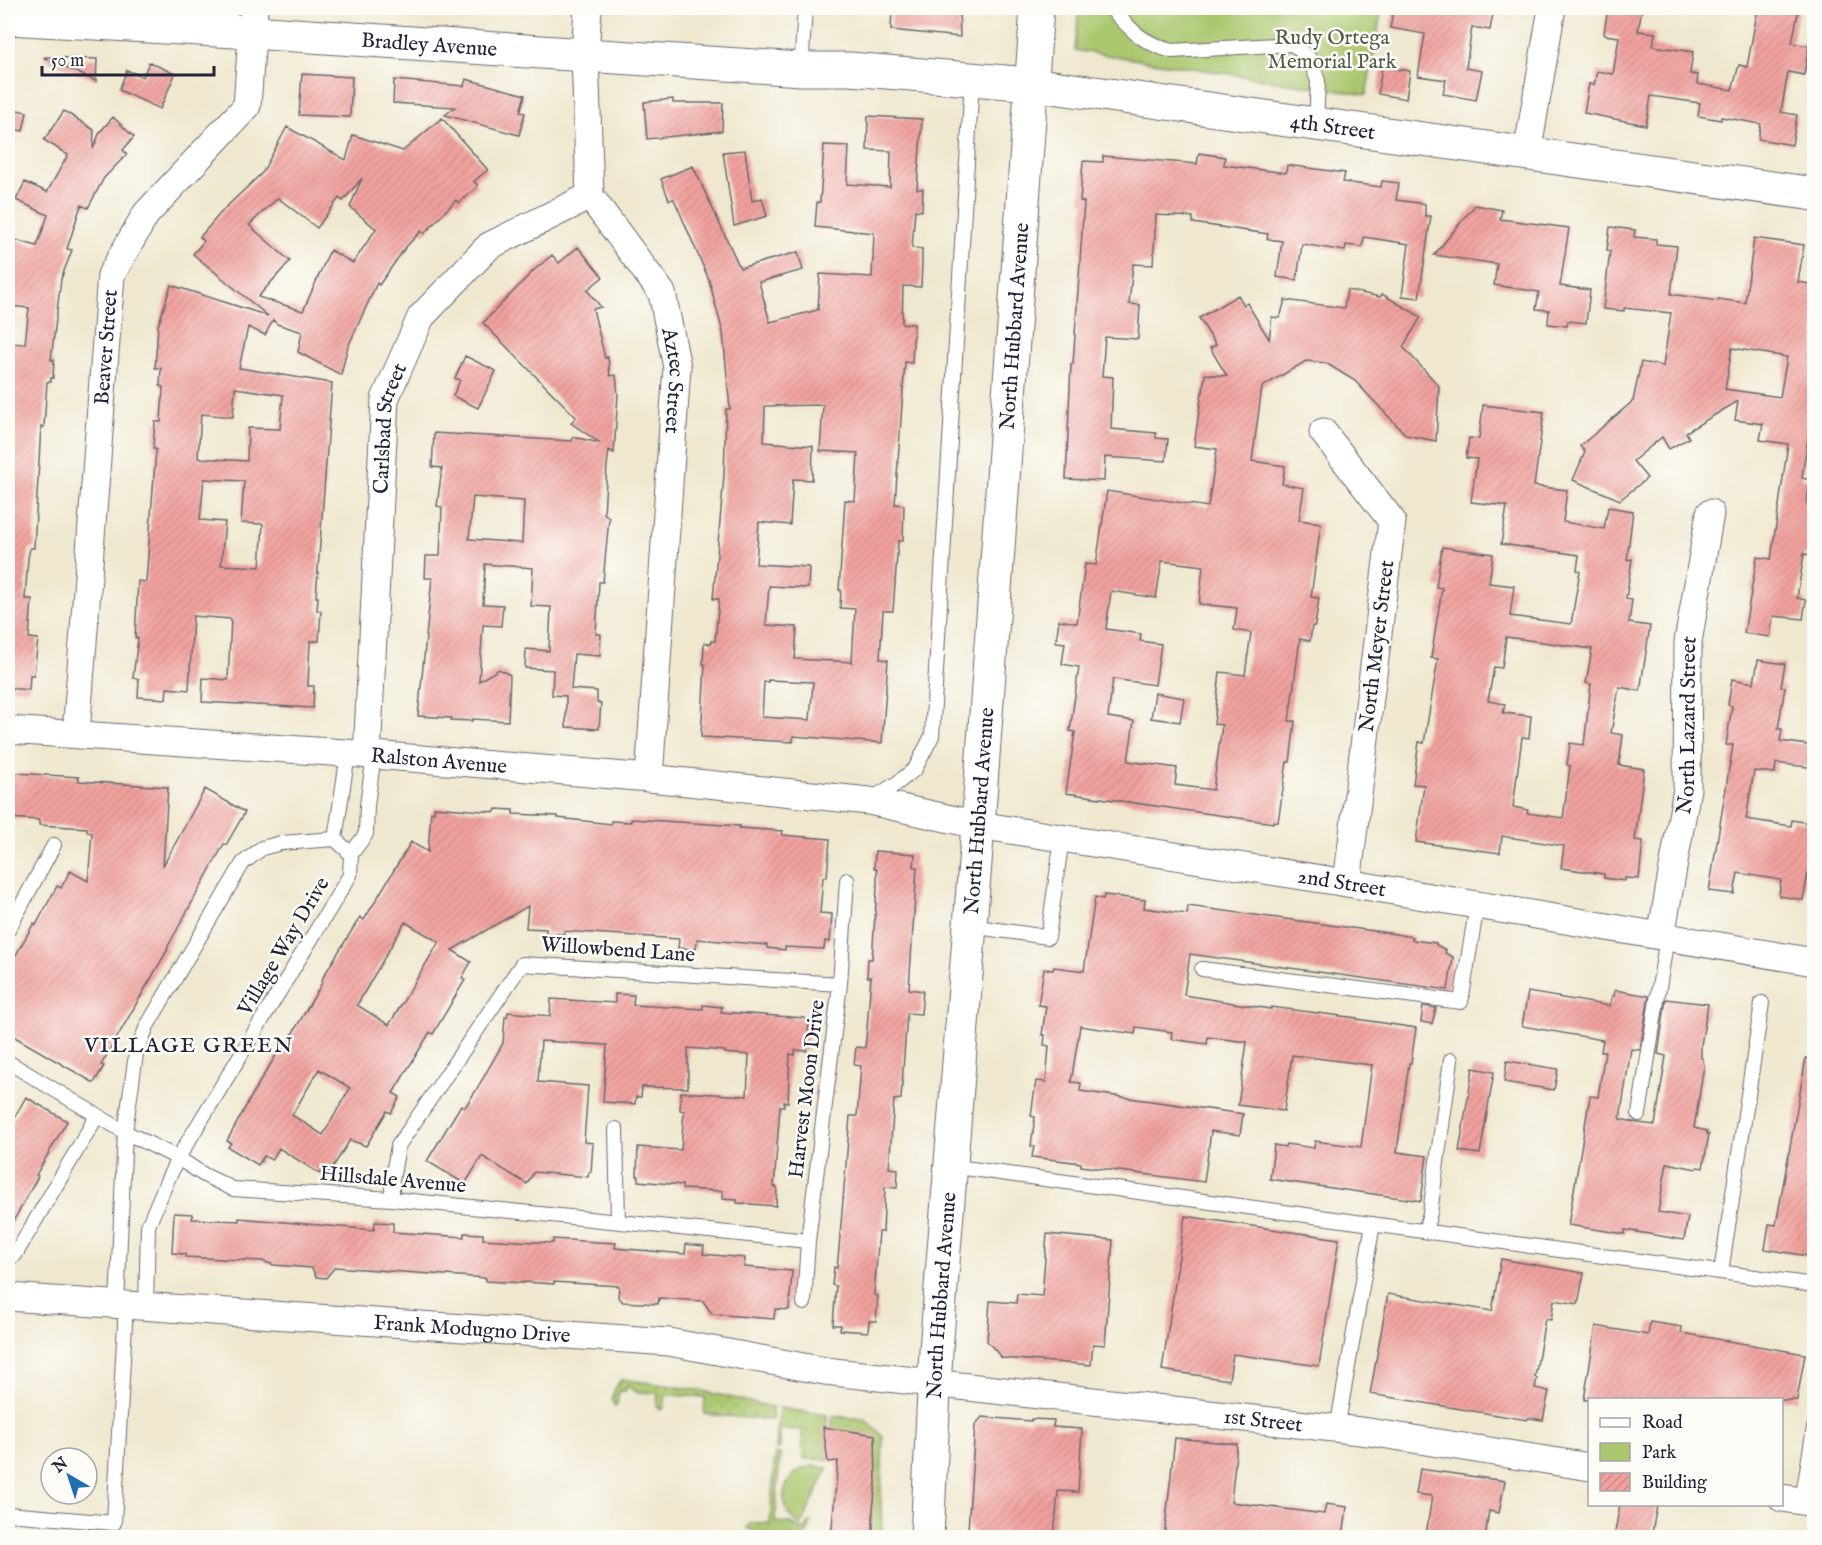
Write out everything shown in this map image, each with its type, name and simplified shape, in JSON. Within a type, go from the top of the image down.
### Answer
[{"type":"street","points":[[588,8],[585,55],[590,196]]},
{"type":"street","name":"North Hubbard Avenue","points":[[927,1538],[933,1384],[978,825],[1037,8]]},
{"type":"street","points":[[1527,154],[1552,8]]},
{"type":"street","name":"Bradley Avenue","points":[[8,18],[253,20],[585,55],[801,69],[850,69]]},
{"type":"street","name":"Beaver Street","points":[[76,734],[111,274],[146,214],[247,106],[253,20]]},
{"type":"street","name":"4th Street","points":[[850,69],[1031,84],[1815,194]]},
{"type":"street","name":"Carlsbad Street","points":[[363,755],[386,399],[421,317],[489,246],[590,196]]},
{"type":"street","name":"Aztec Street","points":[[590,196],[662,293],[677,367],[649,778]]},
{"type":"street","name":"North Meyer Street","points":[[1323,432],[1392,521],[1347,883]]},
{"type":"street","name":"North Lazard Street","points":[[1664,937],[1687,789],[1688,642],[1710,513]]},
{"type":"street","name":"Ralston Avenue","points":[[8,730],[649,778],[869,801]]},
{"type":"street","name":"2nd Street","points":[[869,801],[978,825],[1347,883],[1815,962]]},
{"type":"street","name":"Frank Modugno Drive","points":[[8,1298],[669,1342],[825,1371],[933,1384]]},
{"type":"street","name":"1st Street","points":[[933,1384],[1337,1429],[1588,1467]]},
{"type":"lane","points":[[801,69],[805,8]]},
{"type":"lane","points":[[1111,8],[1137,36],[1154,46],[1172,51],[1293,44],[1310,59],[1318,81],[1316,124]]},
{"type":"lane","points":[[869,801],[915,769],[932,736],[972,80]]},
{"type":"lane","points":[[363,755],[367,805],[366,834],[351,854],[335,839],[363,755]]},
{"type":"lane","points":[[970,926],[1048,937],[1062,838]]},
{"type":"lane","name":"Village Way Drive","points":[[130,1305],[125,1132],[136,1054],[147,1026],[243,863],[262,848],[281,843],[335,839]]},
{"type":"lane","points":[[8,930],[54,845]]},
{"type":"lane","name":"Village Way Drive","points":[[130,1305],[148,1226],[178,1158],[350,875],[351,854]]},
{"type":"lane","name":"Harvest Moon Drive","points":[[804,1303],[808,1241],[840,984],[847,880]]},
{"type":"lane","points":[[1202,969],[1461,1002],[1478,905]]},
{"type":"lane","points":[[1639,1114],[1664,937]]},
{"type":"lane","name":"Willowbend Lane","points":[[392,1199],[392,1180],[398,1146],[522,963],[840,984]]},
{"type":"lane","points":[[1721,1272],[1762,1003]]},
{"type":"lane","points":[[1425,1231],[1430,1213],[1450,1060]]},
{"type":"lane","name":"Hillsdale Avenue","points":[[8,1062],[125,1132],[233,1189],[392,1199],[618,1220],[808,1241]]},
{"type":"lane","points":[[15,1255],[97,1116]]},
{"type":"lane","points":[[616,1129],[618,1220]]},
{"type":"lane","points":[[950,1166],[1815,1285]]},
{"type":"lane","points":[[1337,1429],[1372,1224]]},
{"type":"lane","points":[[8,1514],[114,1523],[130,1305]]},
{"type":"lane","points":[[1799,1501],[1815,1428]]},
{"type":"green space","name":"Rudy Ortega Memorial Park","points":[[1079,8],[1382,8],[1366,95],[1075,50]]},
{"type":"green space","points":[[622,1379],[698,1390],[772,1407],[772,1420],[704,1414],[705,1397],[666,1395],[664,1408],[660,1410],[657,1405],[658,1393],[635,1392],[627,1385],[626,1391],[619,1391],[615,1407],[614,1392]]},
{"type":"green space","points":[[779,1408],[827,1415],[828,1459],[803,1459],[802,1430],[780,1429],[780,1448],[776,1449]]},
{"type":"green space","points":[[833,1416],[864,1419],[883,1436],[882,1537],[873,1537],[831,1431]]},
{"type":"green space","points":[[775,1454],[780,1454],[775,1522],[790,1523],[805,1530],[811,1522],[806,1537],[777,1538],[747,1528],[751,1523],[770,1523]]},
{"type":"green space","points":[[815,1466],[828,1468],[801,1525],[786,1509],[785,1490],[788,1481],[795,1474],[804,1468]]},
{"type":"building","points":[[907,8],[959,8],[960,37],[891,30],[892,9],[908,10]]},
{"type":"building","points":[[1394,8],[1494,8],[1490,30],[1472,27],[1466,68],[1482,71],[1476,100],[1443,94],[1446,80],[1418,76],[1425,34],[1390,28]]},
{"type":"building","points":[[1608,8],[1642,8],[1638,31],[1655,33],[1653,46],[1693,52],[1690,74],[1698,75],[1697,84],[1732,90],[1739,65],[1747,67],[1758,8],[1799,8],[1792,43],[1809,46],[1804,75],[1788,72],[1781,112],[1797,115],[1792,145],[1758,139],[1761,124],[1721,117],[1721,120],[1698,116],[1700,103],[1651,96],[1646,125],[1584,113],[1589,84],[1594,85],[1597,71],[1613,74],[1619,37],[1604,33]]},
{"type":"building","points":[[44,58],[97,59],[96,81]]},
{"type":"building","points":[[149,62],[175,74],[160,109],[119,90],[127,70],[143,77]]},
{"type":"building","points":[[1382,67],[1410,71],[1406,99],[1378,94]]},
{"type":"building","points":[[302,74],[352,77],[350,117],[299,115]]},
{"type":"building","points":[[466,79],[525,95],[520,112],[525,113],[519,135],[445,115],[455,107],[393,103],[394,80],[464,86]]},
{"type":"building","points":[[673,99],[673,103],[723,103],[722,131],[647,139],[644,102]]},
{"type":"building","points":[[8,108],[27,112],[23,131],[8,128]]},
{"type":"building","points":[[64,111],[94,130],[93,149],[100,132],[113,117],[134,137],[123,150],[127,154],[104,178],[88,208],[81,205],[67,249],[72,250],[61,279],[51,360],[54,360],[53,378],[51,382],[47,382],[44,427],[41,426],[34,548],[30,548],[28,558],[25,599],[32,599],[29,638],[38,639],[34,675],[30,675],[29,690],[8,688],[8,343],[25,344],[29,308],[8,306],[8,238],[37,246],[48,215],[16,200],[25,182],[47,192],[68,155],[44,140]]},
{"type":"building","points":[[868,116],[922,119],[917,189],[923,189],[922,211],[915,210],[912,248],[922,249],[921,287],[903,286],[902,324],[914,324],[912,363],[905,362],[895,504],[904,505],[903,541],[898,541],[893,611],[883,611],[880,659],[888,660],[882,743],[793,736],[793,742],[701,737],[704,643],[711,644],[711,641],[715,641],[719,599],[713,599],[724,476],[726,409],[730,409],[723,333],[709,280],[674,199],[669,200],[661,179],[693,166],[740,268],[798,252],[803,270],[759,282],[770,322],[818,310],[820,274],[872,277],[874,233],[815,227],[817,202],[820,202],[824,145],[849,146],[847,184],[890,187],[891,151],[867,150]],"holes":[[[823,405],[820,451],[858,453],[855,501],[845,500],[839,590],[841,590],[840,608],[855,609],[852,662],[795,659],[797,627],[766,625],[769,586],[808,588],[809,567],[756,564],[759,522],[790,525],[793,479],[812,480],[813,446],[764,442],[765,406]],[[768,680],[813,682],[810,720],[762,717],[764,682]]]},
{"type":"building","points":[[442,118],[488,170],[474,181],[478,186],[459,203],[456,200],[424,234],[421,231],[405,248],[379,285],[377,283],[347,349],[341,375],[298,352],[302,332],[277,324],[273,320],[265,335],[248,327],[239,368],[332,383],[316,597],[318,597],[317,610],[321,611],[319,641],[310,641],[308,686],[314,686],[313,708],[202,702],[203,678],[228,680],[231,619],[193,616],[189,690],[167,688],[166,699],[138,697],[139,679],[133,678],[138,638],[135,638],[138,581],[146,582],[156,449],[153,449],[155,422],[161,422],[163,387],[160,386],[161,368],[155,368],[158,326],[171,285],[268,316],[193,254],[204,241],[200,237],[223,210],[262,173],[287,127],[346,160],[353,135],[403,151]],"holes":[[[362,178],[350,207],[376,229],[353,263],[330,250],[303,311],[258,297],[290,261],[249,225],[278,198],[317,228],[339,198],[343,201]],[[235,388],[283,395],[280,429],[248,428],[247,461],[198,458],[201,414],[233,417]],[[204,479],[244,481],[241,523],[263,524],[260,567],[221,565],[225,522],[200,520]]]},
{"type":"building","points":[[745,150],[752,201],[762,198],[767,216],[734,226],[723,152]]},
{"type":"building","points":[[1199,153],[1225,157],[1224,165],[1286,173],[1287,165],[1345,173],[1343,182],[1381,187],[1382,181],[1399,183],[1396,200],[1425,204],[1425,216],[1431,216],[1419,298],[1402,296],[1409,244],[1364,237],[1362,247],[1346,245],[1345,251],[1302,244],[1297,280],[1277,277],[1282,241],[1267,239],[1268,234],[1193,223],[1193,217],[1156,215],[1153,265],[1133,264],[1129,304],[1140,305],[1138,339],[1105,337],[1102,376],[1113,377],[1111,429],[1156,433],[1156,438],[1168,439],[1166,461],[1105,457],[1104,481],[1066,479],[1071,364],[1073,364],[1084,202],[1080,201],[1083,161],[1103,162],[1103,156],[1197,164]]},
{"type":"building","points":[[1475,205],[1502,210],[1500,219],[1569,228],[1560,286],[1590,290],[1586,323],[1568,321],[1567,326],[1548,324],[1549,310],[1536,309],[1539,292],[1494,285],[1497,264],[1434,255]]},
{"type":"building","points":[[1610,227],[1635,230],[1634,237],[1656,239],[1656,244],[1677,246],[1671,294],[1745,303],[1754,238],[1804,245],[1798,282],[1815,285],[1815,369],[1809,401],[1813,402],[1802,478],[1810,480],[1807,503],[1815,504],[1815,556],[1804,554],[1797,598],[1806,600],[1803,619],[1773,616],[1770,637],[1744,633],[1757,557],[1771,559],[1788,444],[1760,440],[1763,424],[1735,420],[1738,401],[1686,432],[1689,438],[1669,449],[1662,437],[1633,461],[1647,478],[1620,500],[1573,480],[1585,452],[1580,446],[1633,401],[1641,362],[1663,366],[1671,313],[1624,308],[1624,311],[1603,309],[1610,251],[1607,250]],"holes":[[[1732,348],[1787,357],[1780,397],[1725,389]]]},
{"type":"building","points":[[578,247],[603,277],[587,290],[601,307],[593,309],[605,358],[608,357],[610,376],[616,375],[618,395],[614,453],[609,450],[607,466],[604,513],[609,518],[603,582],[599,582],[596,634],[601,634],[600,656],[574,654],[571,689],[597,691],[597,703],[601,703],[599,729],[566,727],[566,696],[552,695],[553,670],[525,668],[526,649],[549,651],[551,607],[531,606],[533,568],[485,564],[483,604],[503,605],[501,626],[483,625],[479,681],[499,669],[510,675],[508,721],[451,720],[452,718],[418,716],[432,578],[425,578],[426,556],[440,556],[442,507],[437,506],[442,468],[432,467],[434,433],[572,441],[573,437],[600,443],[571,423],[576,417],[483,323],[533,271],[552,255],[559,263]],"holes":[[[473,497],[524,501],[522,543],[469,539]]]},
{"type":"building","points":[[1347,290],[1380,297],[1382,294],[1421,317],[1403,347],[1439,386],[1436,441],[1406,435],[1355,381],[1326,363],[1306,361],[1262,387],[1252,461],[1285,466],[1282,484],[1304,488],[1299,520],[1321,523],[1311,597],[1319,598],[1315,626],[1312,626],[1310,641],[1300,639],[1289,721],[1295,721],[1290,762],[1287,762],[1278,822],[1066,793],[1075,732],[1070,731],[1079,667],[1062,664],[1065,643],[1056,642],[1059,620],[1077,623],[1085,564],[1096,565],[1107,491],[1208,507],[1217,449],[1194,446],[1205,374],[1227,376],[1210,348],[1216,345],[1199,318],[1238,295],[1244,305],[1247,303],[1269,339],[1272,317],[1280,318],[1285,300],[1344,308]],"holes":[[[1162,561],[1203,566],[1199,604],[1237,608],[1234,630],[1251,633],[1245,675],[1220,672],[1214,724],[1222,725],[1213,790],[1175,785],[1177,768],[1128,761],[1134,721],[1108,717],[1113,679],[1155,685],[1161,644],[1140,641],[1141,634],[1106,629],[1111,591],[1156,598]]]},
{"type":"building","points":[[465,356],[496,371],[478,408],[453,396],[460,380],[455,378]]},
{"type":"building","points":[[1483,405],[1544,412],[1534,486],[1567,490],[1563,522],[1604,529],[1608,507],[1633,511],[1627,560],[1632,559],[1626,599],[1632,600],[1629,623],[1650,626],[1640,691],[1619,687],[1611,733],[1623,735],[1619,765],[1644,769],[1635,840],[1643,841],[1639,879],[1625,878],[1625,881],[1604,878],[1604,874],[1561,868],[1564,846],[1502,836],[1500,853],[1416,842],[1424,785],[1413,784],[1419,742],[1424,743],[1438,659],[1431,658],[1442,588],[1436,587],[1442,547],[1493,554],[1489,583],[1514,586],[1510,616],[1571,624],[1580,571],[1577,570],[1579,555],[1501,544],[1507,506],[1471,502],[1477,459],[1466,458],[1469,438],[1479,439]],"holes":[[[1506,637],[1592,649],[1586,683],[1591,684],[1584,745],[1570,743],[1567,765],[1570,766],[1563,818],[1527,813],[1528,810],[1513,807],[1522,737],[1529,738],[1531,716],[1503,713],[1505,704],[1488,701],[1494,667],[1502,668]]]},
{"type":"building","points":[[1758,660],[1785,664],[1781,687],[1785,687],[1778,729],[1782,729],[1780,741],[1815,746],[1815,768],[1776,763],[1775,773],[1754,771],[1746,819],[1791,826],[1792,820],[1815,824],[1815,874],[1808,873],[1803,900],[1779,896],[1781,880],[1738,873],[1734,894],[1709,891],[1733,745],[1726,745],[1732,706],[1728,705],[1732,679],[1754,683]]},
{"type":"building","points":[[1155,693],[1184,698],[1180,722],[1151,718]]},
{"type":"building","points":[[16,773],[79,777],[79,781],[168,787],[163,866],[205,789],[245,812],[226,845],[224,844],[168,949],[101,1065],[104,1066],[94,1083],[8,1033],[8,969],[57,886],[61,888],[70,871],[88,881],[92,833],[87,832],[87,828],[39,825],[39,820],[8,818],[8,777],[16,777]]},
{"type":"building","points":[[434,807],[495,812],[496,809],[513,810],[513,814],[558,816],[558,818],[611,824],[611,821],[631,822],[631,819],[740,826],[739,828],[783,831],[782,835],[830,839],[827,877],[823,877],[820,913],[832,914],[830,942],[825,941],[824,949],[785,947],[785,950],[767,948],[767,945],[697,939],[696,949],[678,948],[679,939],[564,931],[564,934],[546,933],[546,929],[526,928],[528,906],[452,950],[471,962],[462,978],[465,980],[433,1034],[430,1032],[393,1093],[400,1097],[391,1113],[387,1111],[366,1146],[350,1140],[329,1173],[323,1170],[320,1174],[279,1148],[272,1160],[264,1156],[258,1165],[228,1147],[231,1143],[227,1141],[256,1088],[278,1052],[281,1053],[321,985],[323,977],[360,917],[364,920],[411,842],[428,852],[431,812],[434,812]],"holes":[[[405,922],[439,942],[389,1025],[357,1005]],[[319,1069],[350,1088],[323,1135],[292,1115]]]},
{"type":"building","points":[[875,851],[915,854],[914,867],[917,867],[909,989],[923,991],[921,1014],[907,1013],[901,1099],[894,1100],[889,1168],[898,1169],[897,1188],[885,1187],[883,1232],[879,1232],[874,1295],[878,1296],[876,1321],[869,1321],[868,1332],[840,1330],[841,1325],[833,1325],[836,1286],[832,1285],[834,1267],[837,1268],[850,1116],[857,1116],[861,1066],[854,1065],[856,1047],[865,1048],[867,1028],[871,977],[867,977],[868,959],[872,959],[877,888],[877,869],[874,868]]},
{"type":"building","points":[[1104,895],[1145,900],[1144,908],[1187,914],[1188,906],[1389,933],[1413,937],[1412,940],[1436,943],[1446,950],[1445,953],[1453,957],[1448,990],[1190,954],[1184,995],[1416,1028],[1397,1152],[1427,1156],[1421,1201],[1270,1179],[1274,1145],[1285,1147],[1286,1144],[1314,1148],[1315,1141],[1361,1147],[1372,1065],[1292,1055],[1284,1111],[1238,1105],[1247,1042],[1208,1037],[1207,1044],[1171,1039],[1172,1032],[1136,1027],[1135,1034],[1080,1026],[1071,1082],[1081,1083],[1080,1091],[1243,1114],[1240,1135],[1211,1131],[1204,1182],[1081,1166],[1081,1163],[1032,1157],[1034,1146],[1031,1146],[1035,1117],[1031,1116],[1036,1081],[1046,1082],[1049,1046],[1044,1045],[1045,1035],[1042,1035],[1046,1006],[1038,1005],[1044,969],[1053,970],[1054,967],[1084,971],[1095,897],[1103,899]]},
{"type":"building","points":[[1615,990],[1649,996],[1640,1050],[1631,1049],[1620,1119],[1638,1123],[1655,1125],[1666,1056],[1658,1054],[1666,999],[1708,1004],[1701,1045],[1701,1058],[1704,1066],[1694,1128],[1707,1131],[1709,1134],[1703,1168],[1697,1167],[1696,1169],[1667,1163],[1658,1212],[1688,1217],[1684,1240],[1625,1230],[1625,1234],[1568,1225],[1590,1096],[1598,1097],[1605,1052],[1601,1052],[1603,1040],[1522,1026],[1528,992],[1610,1006]]},
{"type":"building","points":[[615,994],[634,995],[633,1005],[703,1009],[703,1005],[722,1007],[721,1012],[805,1018],[809,1021],[807,1051],[795,1050],[795,1055],[790,1054],[788,1102],[780,1106],[774,1187],[777,1187],[776,1206],[737,1203],[737,1200],[723,1199],[723,1191],[682,1189],[682,1185],[638,1181],[638,1147],[681,1150],[684,1111],[680,1110],[681,1092],[747,1096],[749,1055],[725,1053],[725,1051],[688,1048],[688,1088],[642,1087],[641,1097],[636,1097],[635,1104],[603,1102],[607,1045],[541,1041],[538,1082],[588,1086],[584,1142],[593,1143],[591,1172],[588,1177],[534,1172],[527,1184],[482,1156],[465,1184],[427,1161],[461,1105],[465,1107],[475,1092],[503,1043],[505,1017],[508,1012],[550,1016],[551,999],[615,1003]]},
{"type":"building","points":[[1423,1006],[1436,1008],[1432,1024],[1421,1022]]},
{"type":"building","points":[[1806,1058],[1815,1059],[1815,1257],[1765,1249],[1769,1224],[1776,1225]]},
{"type":"building","points":[[1507,1061],[1558,1069],[1554,1090],[1504,1082]]},
{"type":"building","points":[[1473,1068],[1494,1072],[1480,1154],[1459,1151]]},
{"type":"building","points":[[26,1097],[67,1121],[8,1231],[8,1129]]},
{"type":"building","points":[[174,1213],[193,1214],[192,1219],[239,1221],[239,1218],[374,1230],[375,1222],[393,1223],[393,1232],[464,1237],[464,1233],[483,1234],[483,1239],[553,1243],[553,1239],[616,1243],[615,1248],[685,1254],[686,1244],[704,1246],[703,1254],[745,1258],[744,1267],[792,1271],[789,1310],[775,1309],[774,1319],[712,1314],[703,1301],[659,1298],[658,1304],[623,1302],[618,1297],[619,1286],[486,1281],[486,1278],[335,1267],[326,1278],[316,1277],[312,1268],[274,1265],[262,1261],[185,1257],[185,1254],[172,1253]]},
{"type":"building","points":[[1185,1216],[1339,1239],[1319,1366],[1233,1354],[1229,1380],[1162,1370]]},
{"type":"building","points":[[1047,1234],[1113,1240],[1105,1345],[1093,1344],[1091,1365],[1002,1358],[987,1341],[990,1301],[1016,1303],[1017,1294],[1042,1296]]},
{"type":"building","points":[[1501,1259],[1584,1273],[1578,1304],[1554,1300],[1551,1320],[1545,1319],[1535,1377],[1537,1378],[1535,1388],[1549,1391],[1543,1420],[1528,1418],[1527,1420],[1370,1394],[1388,1294],[1492,1311]]},
{"type":"building","points":[[1650,1322],[1682,1327],[1681,1333],[1805,1354],[1797,1400],[1783,1400],[1783,1398],[1588,1398],[1584,1400],[1596,1326],[1648,1335]]},
{"type":"building","points":[[982,1417],[1031,1421],[1031,1419],[1054,1420],[1053,1427],[1082,1429],[1078,1492],[1058,1491],[1054,1538],[973,1538],[974,1530],[968,1530],[975,1425]]},
{"type":"building","points":[[823,1427],[875,1435],[876,1483],[873,1538],[831,1538],[838,1461],[828,1462]]},
{"type":"building","points":[[1175,1438],[1237,1444],[1231,1502],[1324,1514],[1326,1504],[1347,1507],[1343,1538],[1164,1538]]},
{"type":"building","points":[[1420,1469],[1505,1481],[1499,1513],[1489,1511],[1485,1538],[1440,1538],[1426,1535],[1432,1496],[1416,1494]]},
{"type":"building","points":[[1620,1506],[1657,1506],[1651,1538],[1614,1538]]},
{"type":"district","name":"VILLAGE GREEN","points":[[189,1044]]}]
